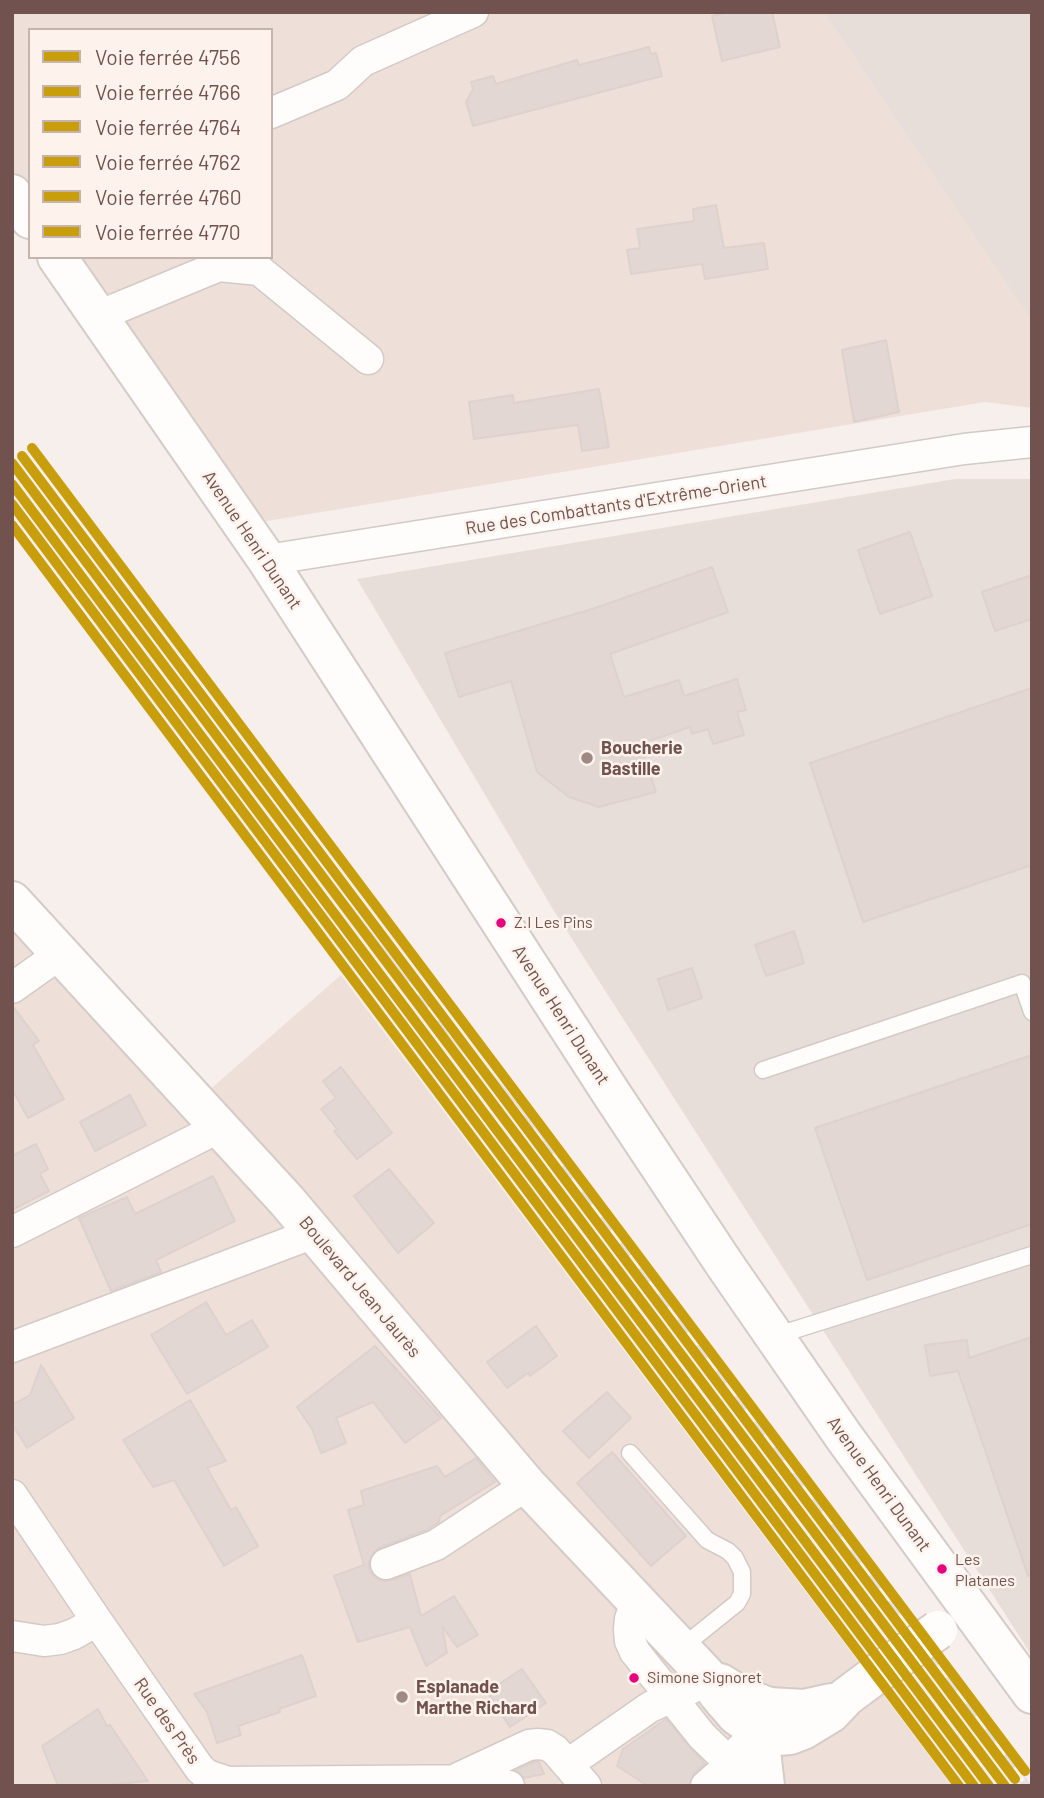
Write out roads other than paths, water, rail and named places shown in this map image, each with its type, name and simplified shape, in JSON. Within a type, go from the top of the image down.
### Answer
[{"type":"street","points":[[273,112],[337,85],[363,61],[473,12]]},
{"type":"street","points":[[12,194],[28,216]]},
{"type":"street","name":"Avenue Henri Dunant","points":[[58,259],[268,560],[611,1093],[775,1336],[844,1437],[1032,1694]]},
{"type":"street","points":[[98,316],[215,262],[259,270],[368,359]]},
{"type":"street","name":"Rue des Combattants d'Extrême-Orient","points":[[268,560],[964,449],[1032,442]]},
{"type":"street","name":"Rue des Combattants d'Extrême-Orient","points":[[964,449],[1032,456]]},
{"type":"street","name":"Boulevard Jean Jaurès","points":[[12,901],[314,1233],[527,1485],[693,1661],[736,1715],[766,1721]]},
{"type":"street","points":[[12,988],[60,954]]},
{"type":"street","points":[[12,1232],[218,1128]]},
{"type":"street","points":[[12,1347],[314,1233]]},
{"type":"street","points":[[386,1564],[436,1545],[527,1485]]},
{"type":"street","name":"Rue des Près","points":[[12,1494],[200,1769],[217,1780],[487,1780],[509,1786]]},
{"type":"street","points":[[636,1601],[630,1619],[630,1641],[635,1652],[673,1698],[732,1779],[766,1721]]},
{"type":"street","points":[[766,1721],[777,1737],[803,1730],[831,1713],[846,1697],[970,1607]]},
{"type":"street","points":[[12,1636],[44,1642],[74,1634],[97,1621]]},
{"type":"street","points":[[577,1775],[623,1718],[690,1689],[693,1661]]},
{"type":"street","points":[[765,1786],[761,1751],[766,1721]]},
{"type":"street","name":"Rue des Près","points":[[455,1780],[529,1745],[547,1745],[555,1750],[577,1775]]},
{"type":"lane","points":[[763,1070],[1022,983],[1032,1012]]},
{"type":"lane","points":[[775,1336],[1032,1255]]},
{"type":"lane","points":[[630,1453],[707,1540],[728,1551],[735,1558],[742,1572],[742,1594],[693,1661]]},
{"type":"railway","points":[[328,883],[400,975],[503,1092],[584,1196],[1027,1786]]},
{"type":"rail line","name":"4760","points":[[32,448],[1025,1771]]},
{"type":"rail line","name":"4764","points":[[22,456],[1015,1779]]},
{"type":"rail line","name":"4756","points":[[12,463],[1005,1786]]},
{"type":"rail line","name":"4766","points":[[12,484],[989,1786]]},
{"type":"rail line","name":"4762","points":[[12,504],[974,1786]]},
{"type":"rail line","name":"4770","points":[[12,525],[959,1786]]},
{"type":"place","name":"Boucherie Bastille","points":[[587,758]]},
{"type":"place","name":"Z.I Les Pins","points":[[501,923]]},
{"type":"place","name":"Les Platanes","points":[[942,1569]]},
{"type":"place","name":"Simone Signoret","points":[[634,1678]]},
{"type":"place","name":"Esplanade Marthe Richard","points":[[402,1697]]}]
